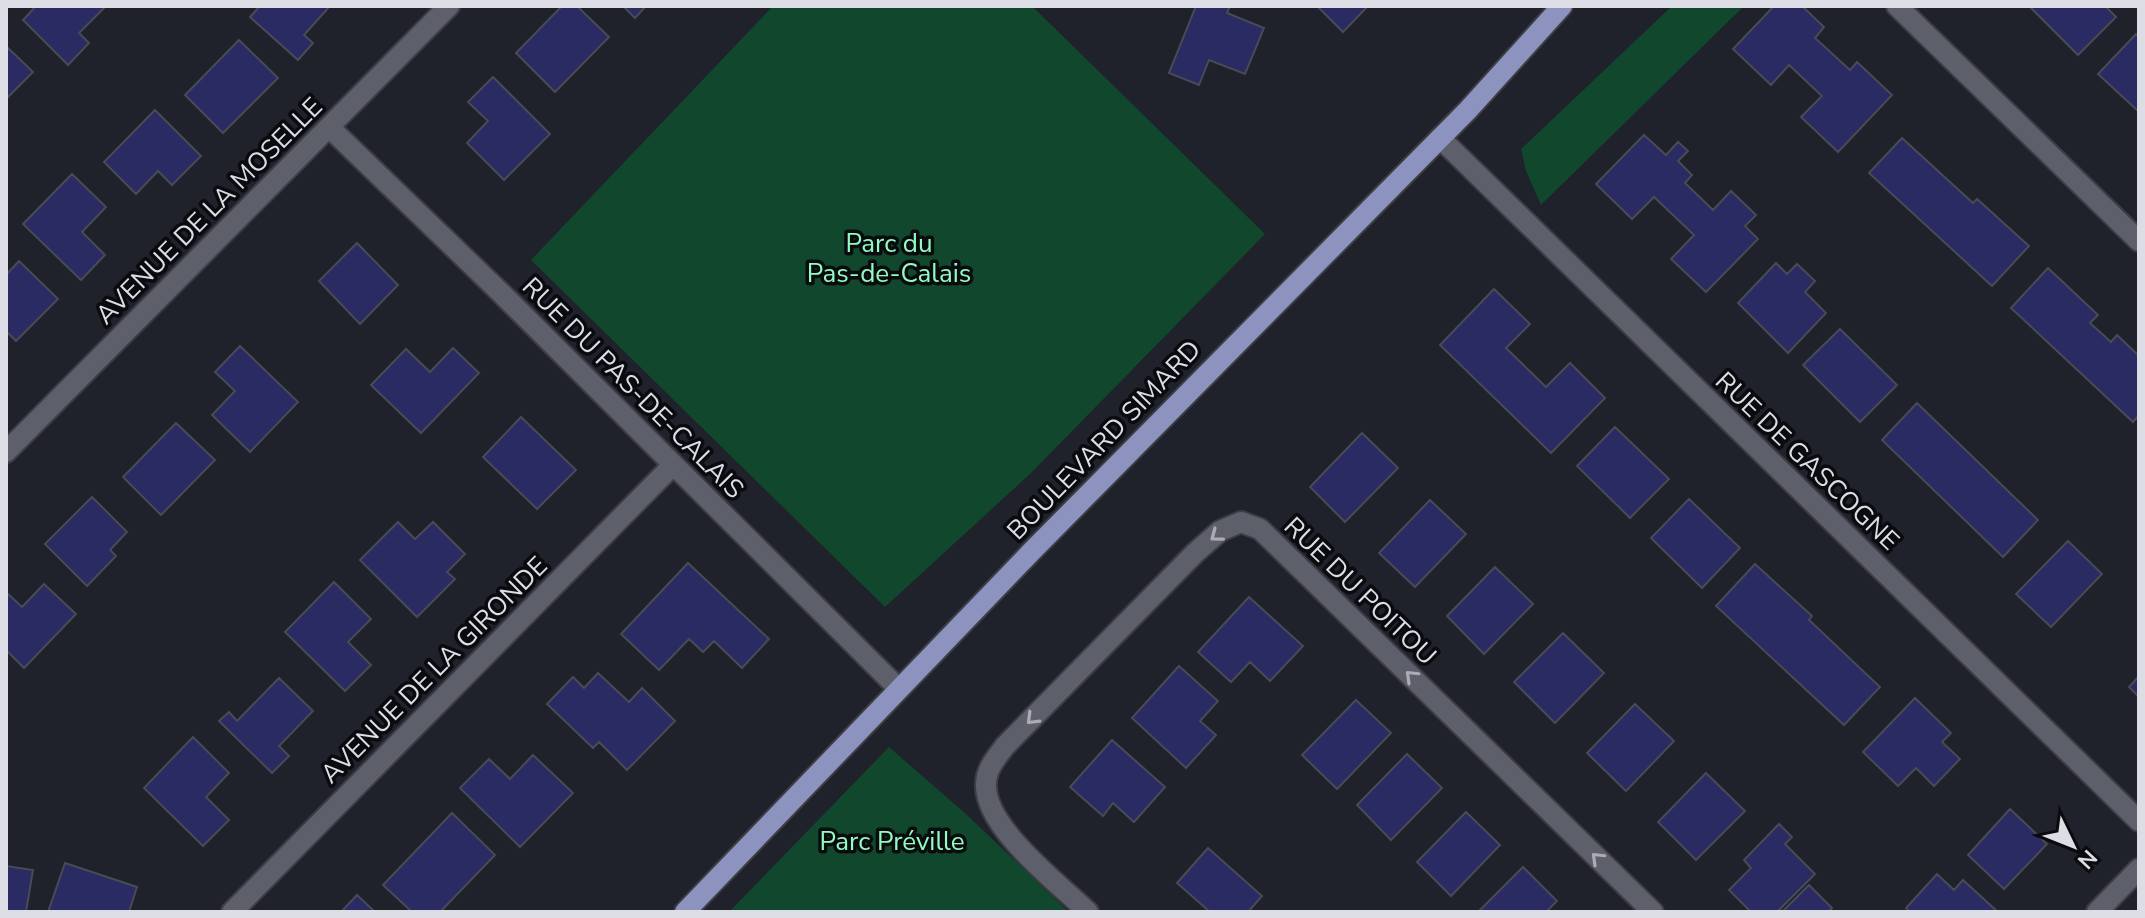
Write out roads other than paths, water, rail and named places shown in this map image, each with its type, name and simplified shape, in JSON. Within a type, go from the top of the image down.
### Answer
[{"type":"main road","name":"BOULEVARD SIMARD","points":[[685,912],[899,689],[1440,138],[1562,6]]},
{"type":"street","name":"AVENUE DE LA MOSELLE","points":[[6,452],[449,6]]},
{"type":"street","points":[[1897,6],[2139,241]]},
{"type":"street","name":"RUE DU PAS-DE-CALAIS","points":[[329,127],[500,292],[899,689]]},
{"type":"street","name":"RUE DE GASCOGNE","points":[[1440,138],[2139,821]]},
{"type":"street","name":"AVENUE DE LA GIRONDE","points":[[232,912],[673,465]]},
{"type":"street","name":"RUE DU POITOU","points":[[1088,912],[1010,838],[996,820],[988,804],[986,784],[991,764],[1005,746],[1195,553],[1220,531],[1241,522],[1260,529],[1653,912]]},
{"type":"street","points":[[2097,912],[2139,869]]},
{"type":"park label","name":"Parc du Pas-de-Calais","points":[[889,258]]},
{"type":"park label","name":"Parc Préville","points":[[892,841]]}]
